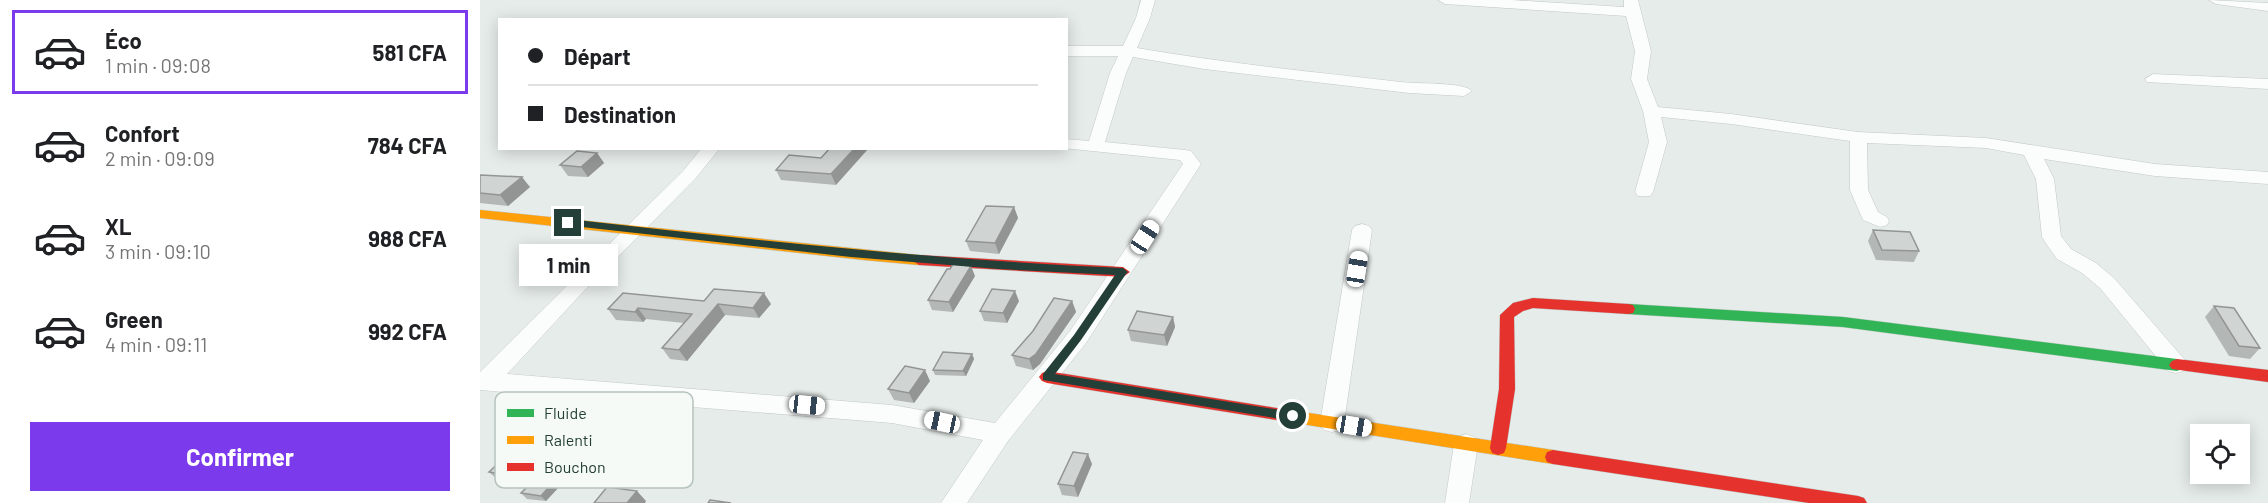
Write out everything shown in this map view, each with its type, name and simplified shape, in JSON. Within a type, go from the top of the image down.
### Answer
[{"type":"street","points":[[1095,148],[1127,51],[1143,18],[1148,0]]},
{"type":"street","points":[[1444,0],[1632,6],[1643,51],[1639,79],[1651,111],[1658,142],[1644,192]]},
{"type":"street","points":[[2216,0],[2268,7]]},
{"type":"street","points":[[1068,51],[1127,51],[1216,66],[1409,88],[1464,91]]},
{"type":"street","points":[[2152,79],[2268,84]]},
{"type":"street","points":[[1651,111],[1731,119],[1858,137],[1986,143],[2155,170],[2268,178]]},
{"type":"street","points":[[1858,137],[1860,190],[1870,216],[1880,220]]},
{"type":"street","points":[[953,503],[1000,434],[1078,338],[1192,164],[1185,155],[1068,144]]},
{"type":"street","points":[[484,382],[689,176],[709,150]]},
{"type":"street","points":[[2031,151],[2045,179],[2052,237],[2064,254],[2089,268],[2107,283],[2176,366]]},
{"type":"street","points":[[480,214],[851,254],[998,266],[1123,272]]},
{"type":"street","points":[[1332,423],[1362,230]]},
{"type":"street","points":[[1498,448],[1507,389],[1507,315],[1518,307],[1533,303],[1843,322],[2268,376]]},
{"type":"street","points":[[1047,377],[1466,444],[1858,503]]},
{"type":"street","points":[[484,382],[614,392]]},
{"type":"street","points":[[693,398],[923,418],[1000,434]]},
{"type":"street","points":[[1457,503],[1466,444]]},
{"type":"building","points":[[828,150],[853,150],[831,174],[776,170],[789,155],[821,158]]},
{"type":"building","points":[[577,151],[597,153],[581,167],[560,165]]},
{"type":"building","points":[[480,175],[522,177],[500,195],[480,193]]},
{"type":"building","points":[[986,206],[1014,207],[995,243],[966,241]]},
{"type":"building","points":[[1873,230],[1910,232],[1919,251],[1882,250]]},
{"type":"building","points":[[953,264],[971,266],[949,302],[928,300],[947,269],[950,269]]},
{"type":"building","points":[[714,289],[764,293],[753,308],[718,304],[679,350],[662,348],[692,314],[638,308],[635,312],[608,309],[623,293],[704,301]]},
{"type":"building","points":[[992,289],[1015,291],[1003,313],[980,311]]},
{"type":"building","points":[[1054,298],[1072,301],[1036,354],[1029,359],[1012,355],[1033,331]]},
{"type":"building","points":[[2214,306],[2234,308],[2260,348],[2239,346]]},
{"type":"building","points":[[1137,311],[1173,317],[1164,335],[1128,330]]},
{"type":"building","points":[[943,352],[972,354],[963,371],[933,370]]},
{"type":"building","points":[[905,366],[925,370],[909,393],[888,389]]},
{"type":"building","points":[[1073,452],[1088,454],[1074,486],[1058,484]]},
{"type":"building","points":[[526,488],[548,488],[541,496],[521,493]]},
{"type":"building","points":[[606,488],[637,491],[627,503],[594,503]]},
{"type":"building","points":[[710,500],[731,503],[708,503]]},
{"type":"traffic: fast","points":[[1628,309],[1843,322],[2177,365]]},
{"type":"traffic: slow","points":[[480,214],[919,260]]},
{"type":"traffic: slow","points":[[1289,416],[1553,457]]},
{"type":"traffic: jam","points":[[919,260],[1123,272]]},
{"type":"traffic: jam","points":[[1498,448],[1507,389],[1507,315],[1518,307],[1533,303],[1628,309]]},
{"type":"traffic: jam","points":[[2177,365],[2268,376]]},
{"type":"traffic: jam","points":[[1047,377],[1289,416]]},
{"type":"traffic: jam","points":[[1553,457],[1858,503]]},
{"type":"route","points":[[568,223],[851,254],[998,266],[1123,272],[1078,338],[1047,377],[1293,416]]}]
